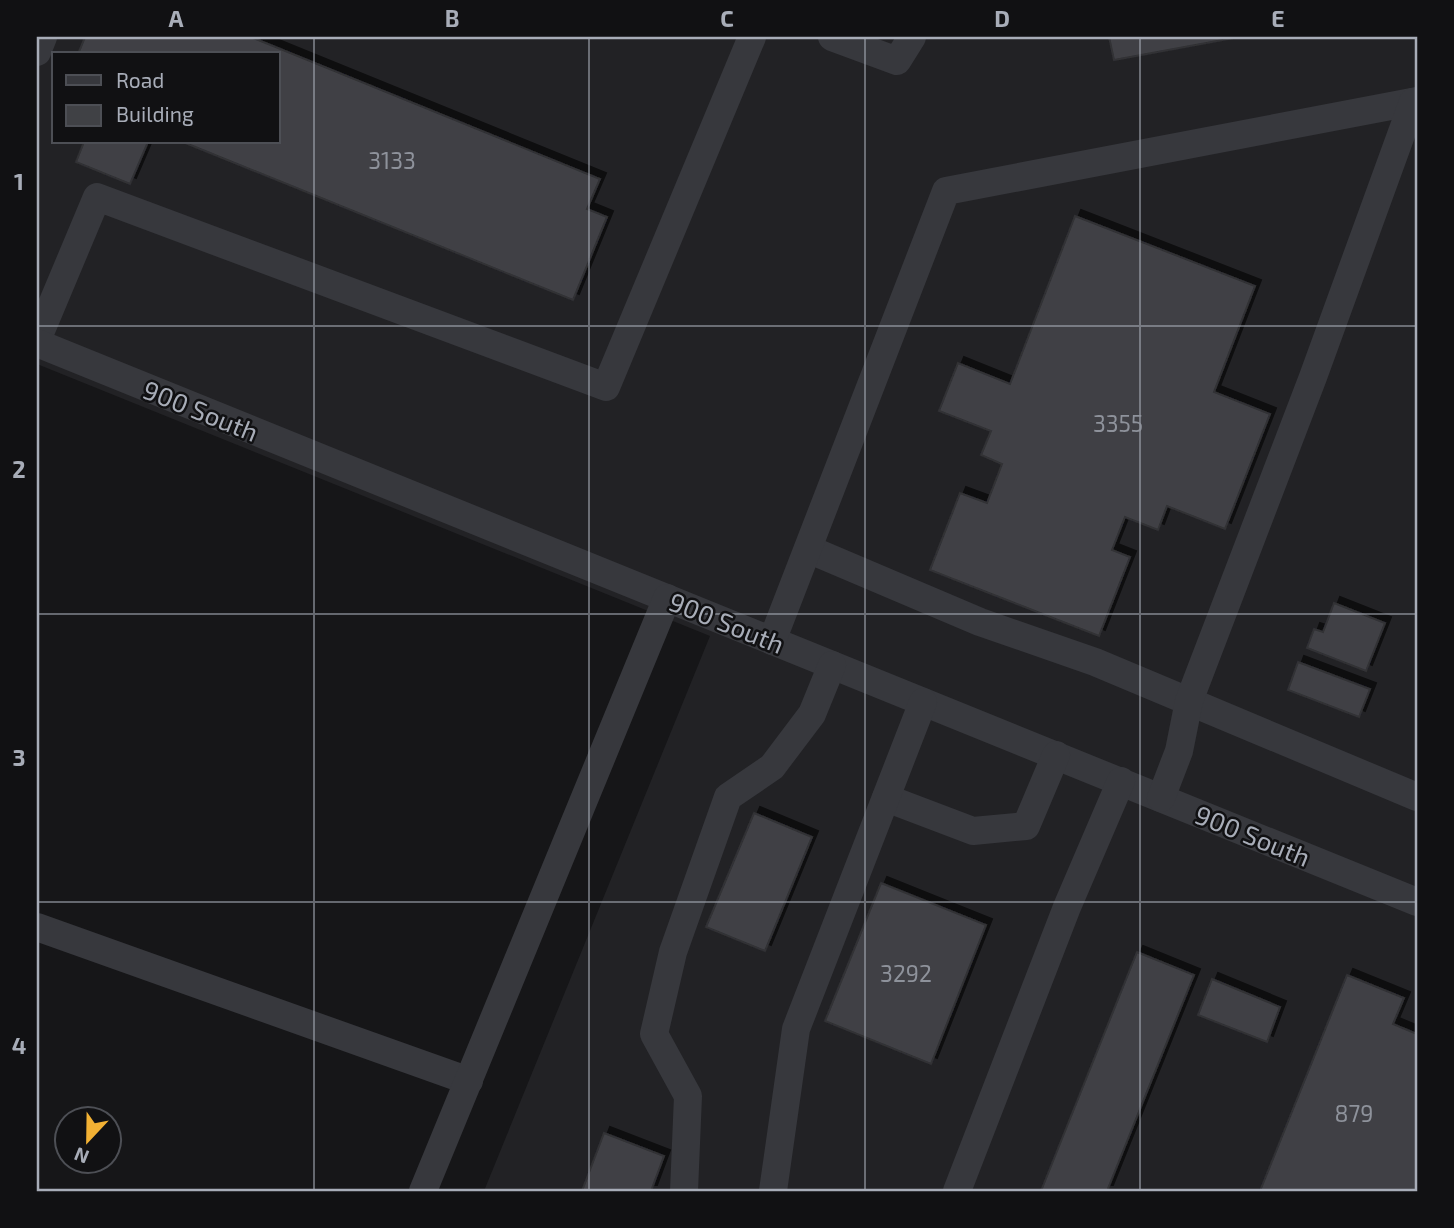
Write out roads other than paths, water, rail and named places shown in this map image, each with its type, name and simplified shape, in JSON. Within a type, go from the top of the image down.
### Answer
[{"type":"street","points":[[37,52],[43,37]]},
{"type":"street","points":[[37,342],[97,197],[606,387],[752,37]]},
{"type":"street","points":[[832,37],[897,61],[912,37]]},
{"type":"street","points":[[772,641],[946,191],[1415,102]]},
{"type":"street","points":[[1161,798],[1179,751],[1189,701],[1415,102]]},
{"type":"street","name":"900 South","points":[[37,342],[1417,902]]},
{"type":"street","points":[[808,549],[980,622],[1095,662],[1417,797]]},
{"type":"street","points":[[423,1191],[667,598]]},
{"type":"street","points":[[684,1191],[688,1096],[654,1034],[673,952],[728,797],[772,766],[812,714],[832,665]]},
{"type":"street","points":[[773,1191],[796,1029],[923,702]]},
{"type":"street","points":[[886,798],[973,831],[1026,827],[1056,755]]},
{"type":"street","points":[[957,1191],[1067,907],[1121,781]]},
{"type":"street","points":[[37,927],[469,1080]]}]
